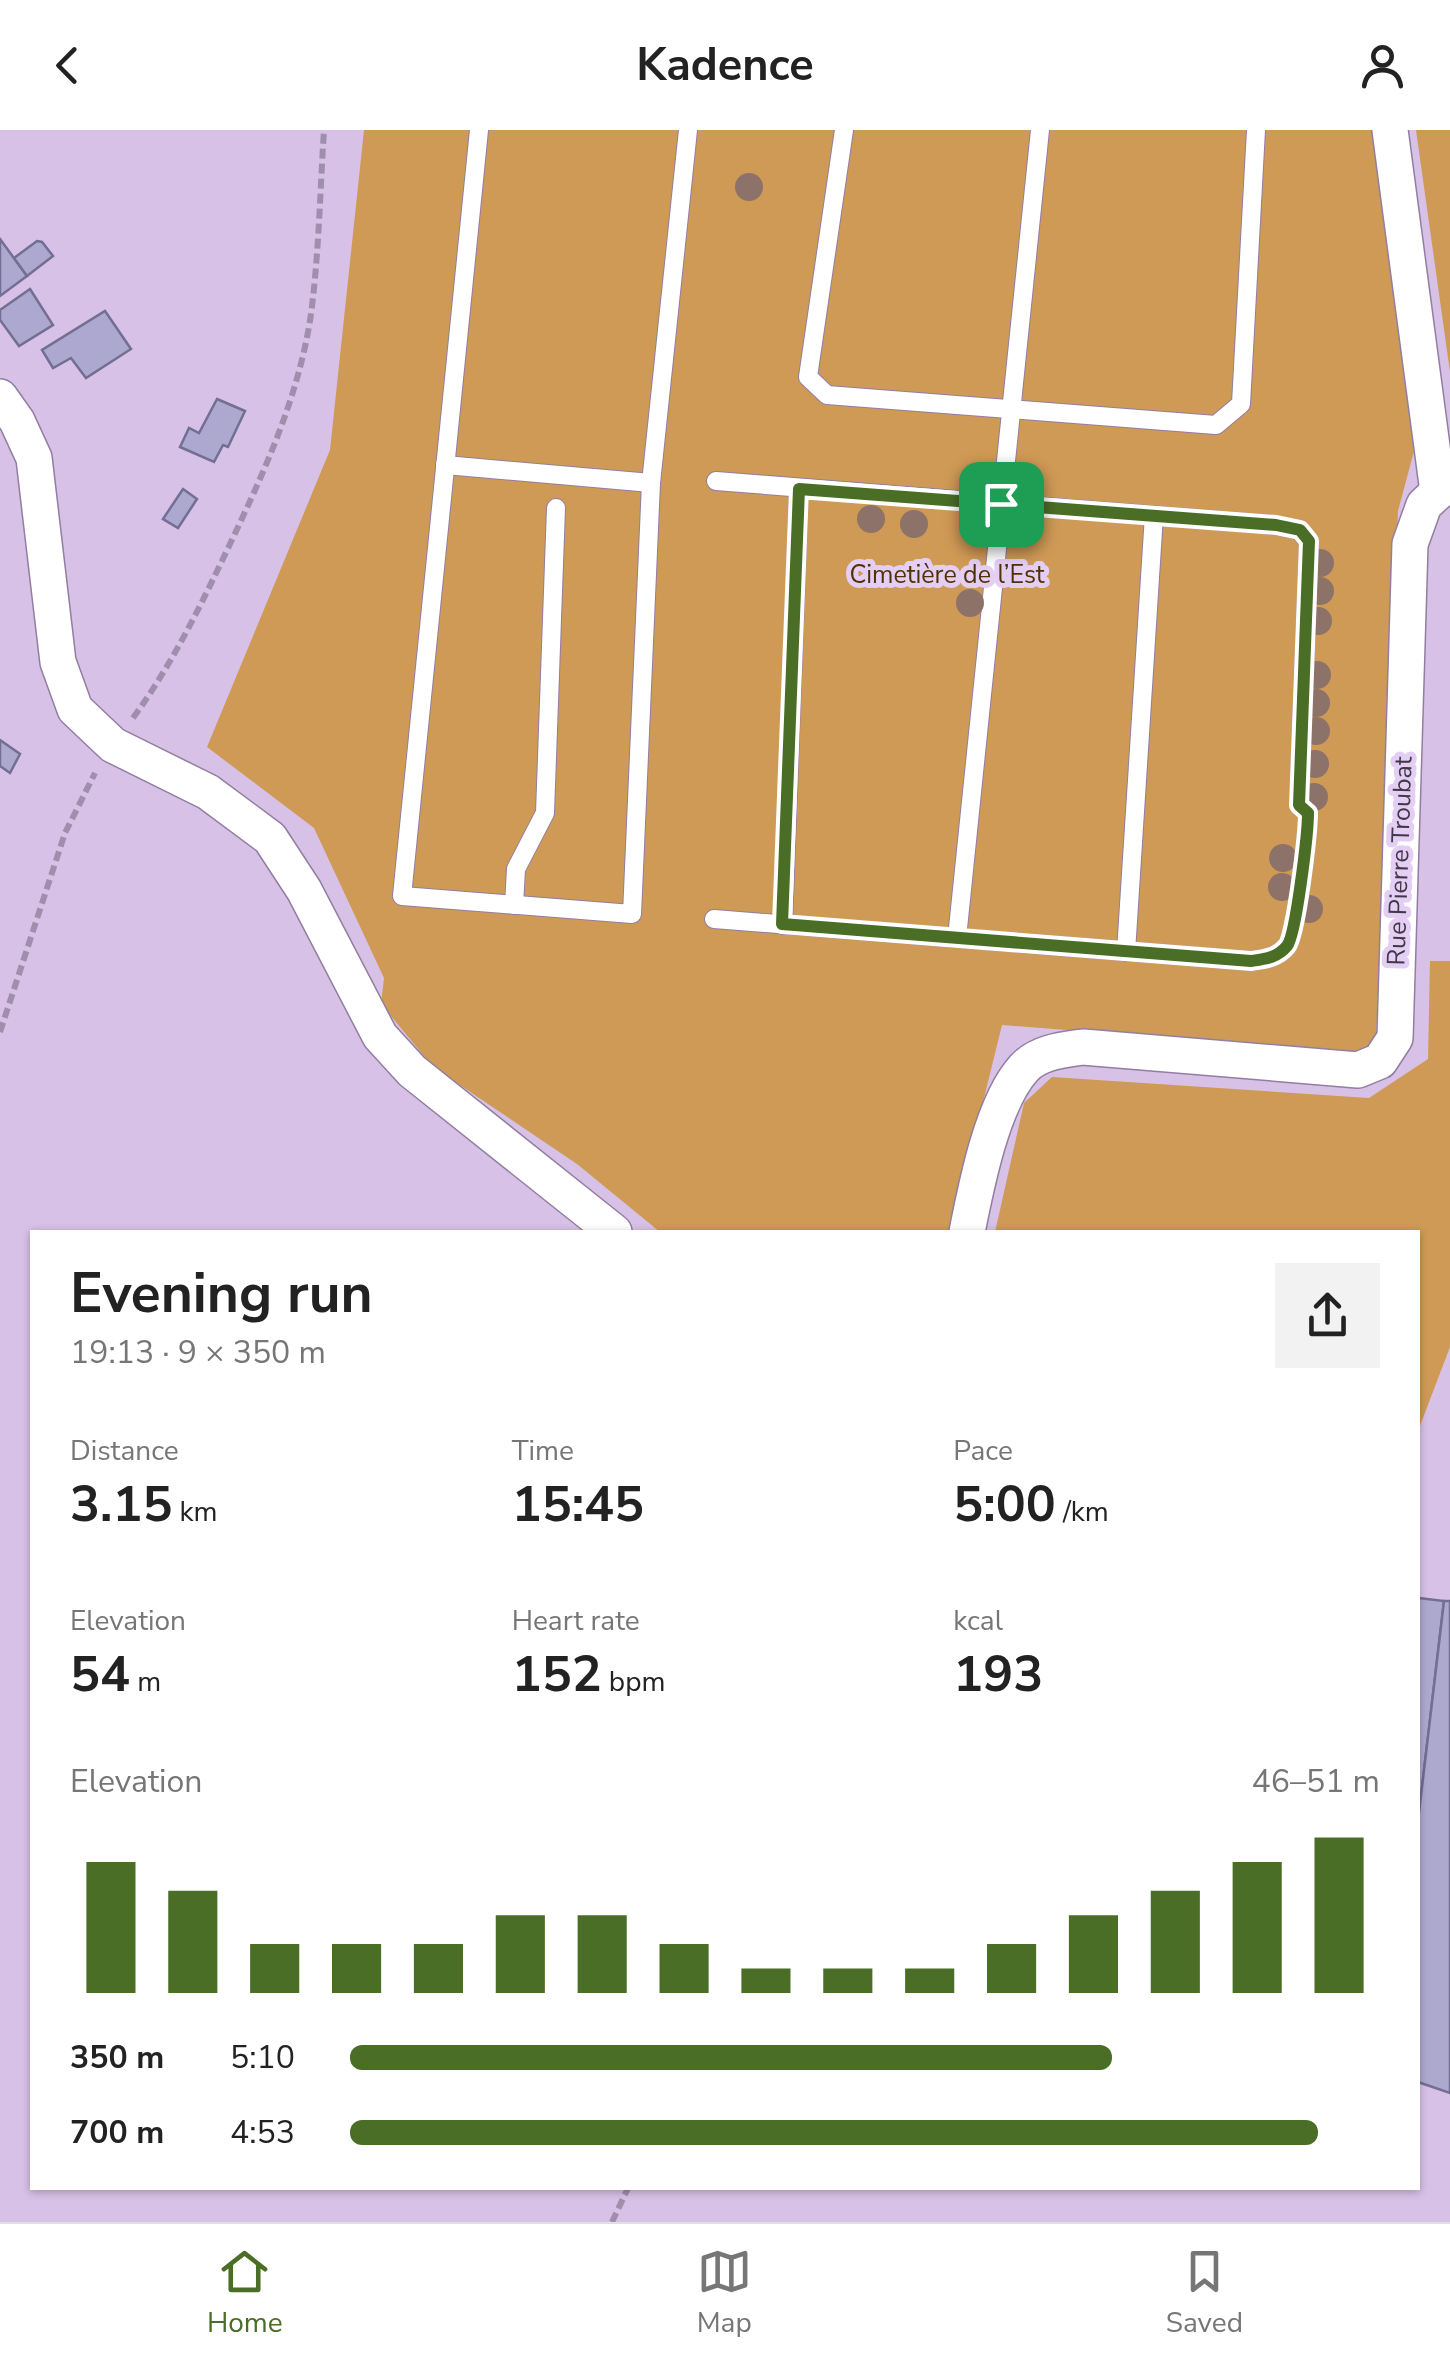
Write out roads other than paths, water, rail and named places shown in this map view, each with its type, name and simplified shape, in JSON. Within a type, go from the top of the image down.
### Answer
[{"type":"street","name":"Rue Pierre Troubat","points":[[968,1230],[1004,1099],[1025,1067],[1048,1053],[1082,1047],[1358,1070],[1380,1061],[1395,1038],[1410,544],[1424,505],[1444,491],[1390,130]]},
{"type":"street","points":[[6,418],[34,458],[58,662],[75,709],[113,745],[208,792],[270,838],[304,890],[380,1036],[412,1072],[611,1230]]},
{"type":"lane","points":[[478,130],[402,896],[632,914],[650,482],[688,130]]},
{"type":"lane","points":[[844,130],[808,377],[827,395],[1216,425],[1241,404],[1256,130]]},
{"type":"lane","points":[[957,938],[1040,130]]},
{"type":"lane","points":[[445,465],[650,482]]},
{"type":"lane","points":[[714,920],[1251,961],[1273,958],[1287,946],[1296,929],[1296,893],[1308,838],[1308,813],[1299,805],[1309,541],[1300,530],[716,481]]},
{"type":"lane","points":[[782,924],[799,489]]},
{"type":"lane","points":[[514,905],[516,869],[545,813],[556,508]]},
{"type":"lane","points":[[1126,952],[1154,515]]},
{"type":"park label","name":"Cimetière de l’Est","points":[[947,575]]}]
